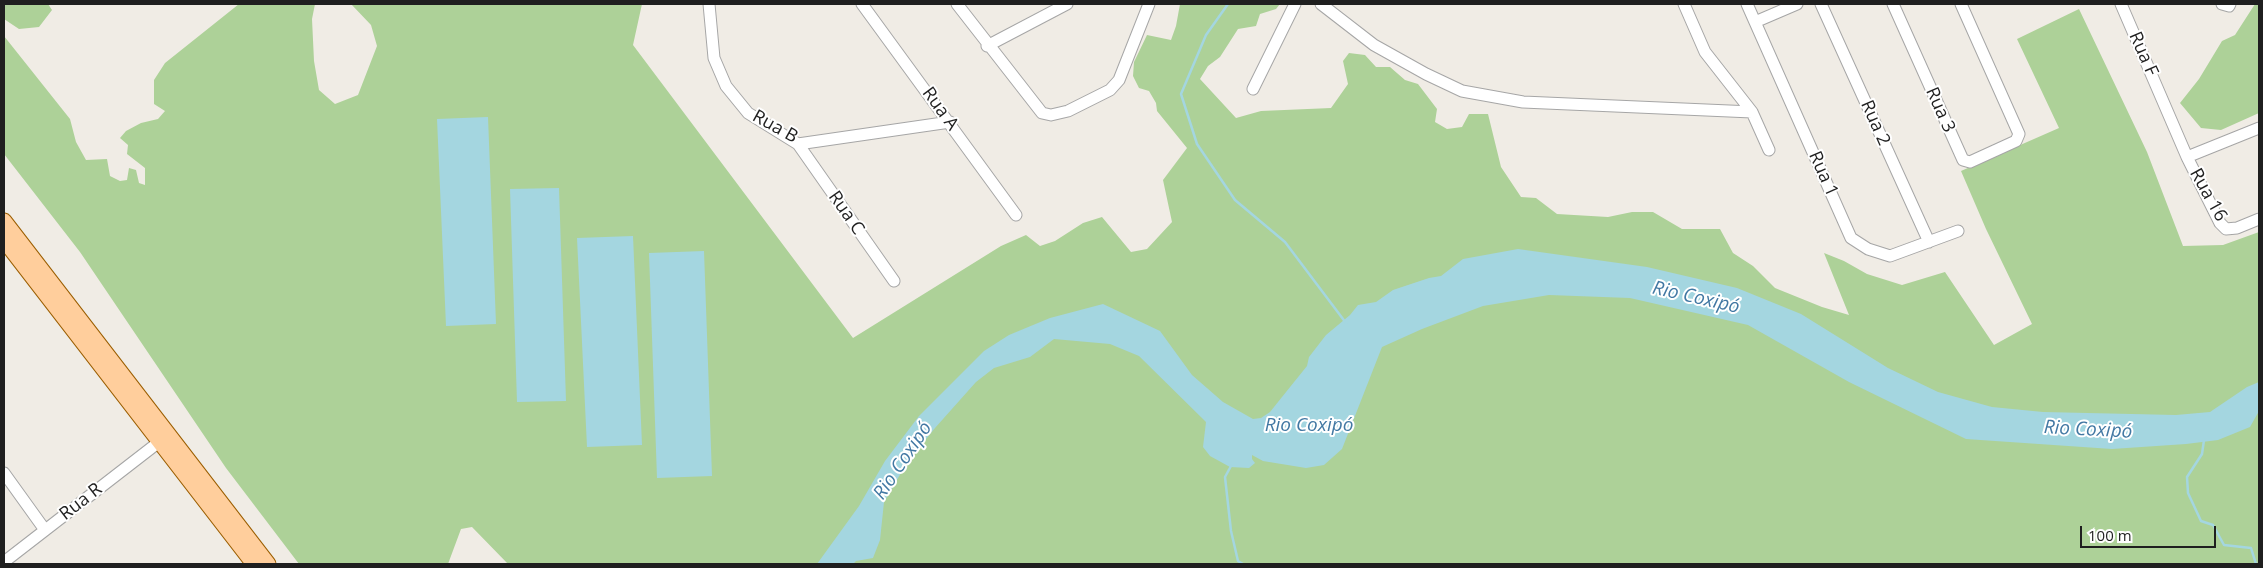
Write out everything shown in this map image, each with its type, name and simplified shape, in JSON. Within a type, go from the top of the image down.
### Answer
[{"type":"main road","points":[[4,221],[268,564]]},
{"type":"main road","points":[[4,240],[254,564]]},
{"type":"street","name":"Rua B","points":[[709,4],[714,58],[726,86],[748,113],[798,144],[950,122]]},
{"type":"street","name":"Rua A","points":[[862,4],[950,122],[1016,215]]},
{"type":"street","points":[[957,4],[1042,113],[1051,115],[1068,111],[1110,90],[1119,80],[1149,4]]},
{"type":"street","points":[[988,46],[1067,4]]},
{"type":"street","points":[[1253,89],[1295,4]]},
{"type":"street","points":[[1321,4],[1374,45],[1426,74],[1462,91],[1523,102],[1752,112]]},
{"type":"street","points":[[1684,4],[1705,52],[1752,112],[1769,150]]},
{"type":"street","name":"Rua 1","points":[[1747,4],[1851,238],[1868,248],[1890,256],[1958,230]]},
{"type":"street","points":[[1755,22],[1797,4]]},
{"type":"street","name":"Rua 2","points":[[1821,4],[1929,242]]},
{"type":"street","name":"Rua 3","points":[[1893,4],[1963,160],[1970,162],[2018,138],[2019,134],[1960,4]]},
{"type":"street","name":"Rua F","points":[[2121,4],[2188,157]]},
{"type":"street","points":[[2188,157],[2259,128]]},
{"type":"street","name":"Rua C","points":[[798,144],[894,281]]},
{"type":"street","name":"Rua 16","points":[[2188,157],[2220,223],[2226,229],[2237,228],[2259,220]]},
{"type":"street","name":"Rua R","points":[[4,562],[159,442]]},
{"type":"street","points":[[4,473],[45,530]]},
{"type":"green space","points":[[4,4],[48,4],[52,10],[39,27],[19,29],[4,19]]},
{"type":"green space","points":[[239,4],[315,4],[312,19],[314,61],[319,90],[335,104],[358,95],[377,46],[371,25],[351,4],[642,4],[633,45],[853,338],[1001,246],[1026,235],[1040,246],[1055,241],[1083,223],[1102,217],[1131,252],[1147,249],[1172,222],[1163,180],[1187,148],[1157,111],[1156,103],[1149,91],[1139,88],[1133,76],[1134,62],[1147,35],[1171,40],[1180,4],[1280,4],[1276,9],[1260,14],[1256,26],[1238,29],[1220,57],[1208,66],[1200,79],[1236,118],[1261,111],[1331,108],[1348,84],[1343,61],[1349,53],[1365,55],[1376,67],[1390,67],[1405,80],[1418,84],[1437,109],[1435,122],[1447,129],[1462,127],[1469,114],[1488,114],[1501,167],[1521,197],[1536,198],[1557,214],[1608,217],[1632,212],[1653,212],[1682,229],[1720,229],[1733,253],[1753,266],[1775,288],[1822,307],[1849,315],[1824,253],[1844,261],[1867,274],[1902,285],[1945,272],[1994,345],[2032,324],[1986,229],[1961,171],[2059,128],[2017,39],[2079,9],[2147,152],[2183,246],[2223,245],[2259,232],[2259,564],[508,564],[472,527],[461,529],[448,564],[299,564],[226,468],[80,252],[4,154],[4,36],[70,119],[76,142],[86,160],[107,159],[110,176],[120,181],[127,180],[129,168],[136,170],[139,183],[145,185],[145,168],[127,154],[128,145],[120,138],[126,131],[141,123],[158,119],[165,111],[154,104],[154,80],[165,63]]},
{"type":"green space","points":[[2255,4],[2259,4],[2259,113],[2221,130],[2201,128],[2180,103],[2199,79],[2222,41],[2235,35]]},
{"type":"water","points":[[488,117],[496,324],[446,326],[437,119]]},
{"type":"water","points":[[559,188],[566,401],[517,402],[510,189]]},
{"type":"water","points":[[633,236],[642,445],[587,447],[577,238]]},
{"type":"water","name":"Rio Coxipó","points":[[1518,249],[1647,267],[1737,288],[1801,314],[1888,368],[1938,392],[1992,407],[2043,412],[2176,415],[2210,412],[2247,387],[2259,382],[2259,411],[2250,427],[2218,440],[2186,444],[2112,449],[1966,439],[1849,382],[1748,325],[1630,298],[1549,295],[1483,306],[1422,329],[1382,347],[1342,449],[1324,465],[1306,468],[1263,461],[1252,455],[1255,463],[1249,468],[1230,467],[1210,456],[1203,447],[1206,422],[1139,356],[1110,344],[1054,339],[1030,357],[994,368],[976,382],[935,428],[908,461],[884,502],[880,540],[873,558],[856,561],[853,564],[817,564],[859,506],[885,461],[919,416],[984,351],[1009,335],[1050,318],[1103,304],[1160,331],[1192,375],[1223,402],[1253,419],[1261,418],[1270,412],[1307,366],[1309,357],[1326,335],[1350,315],[1358,305],[1376,302],[1393,290],[1441,276],[1463,259]]},
{"type":"water","points":[[704,251],[712,476],[657,478],[649,253]]},
{"type":"waterway","points":[[1228,4],[1206,35],[1181,94],[1197,144],[1235,200],[1285,242],[1346,323]]},
{"type":"waterway","points":[[2204,440],[2202,454],[2187,477],[2188,493],[2201,521],[2213,525],[2224,545],[2251,548],[2256,564]]},
{"type":"waterway","points":[[1231,466],[1225,477],[1231,531],[1238,561],[1243,564]]}]
